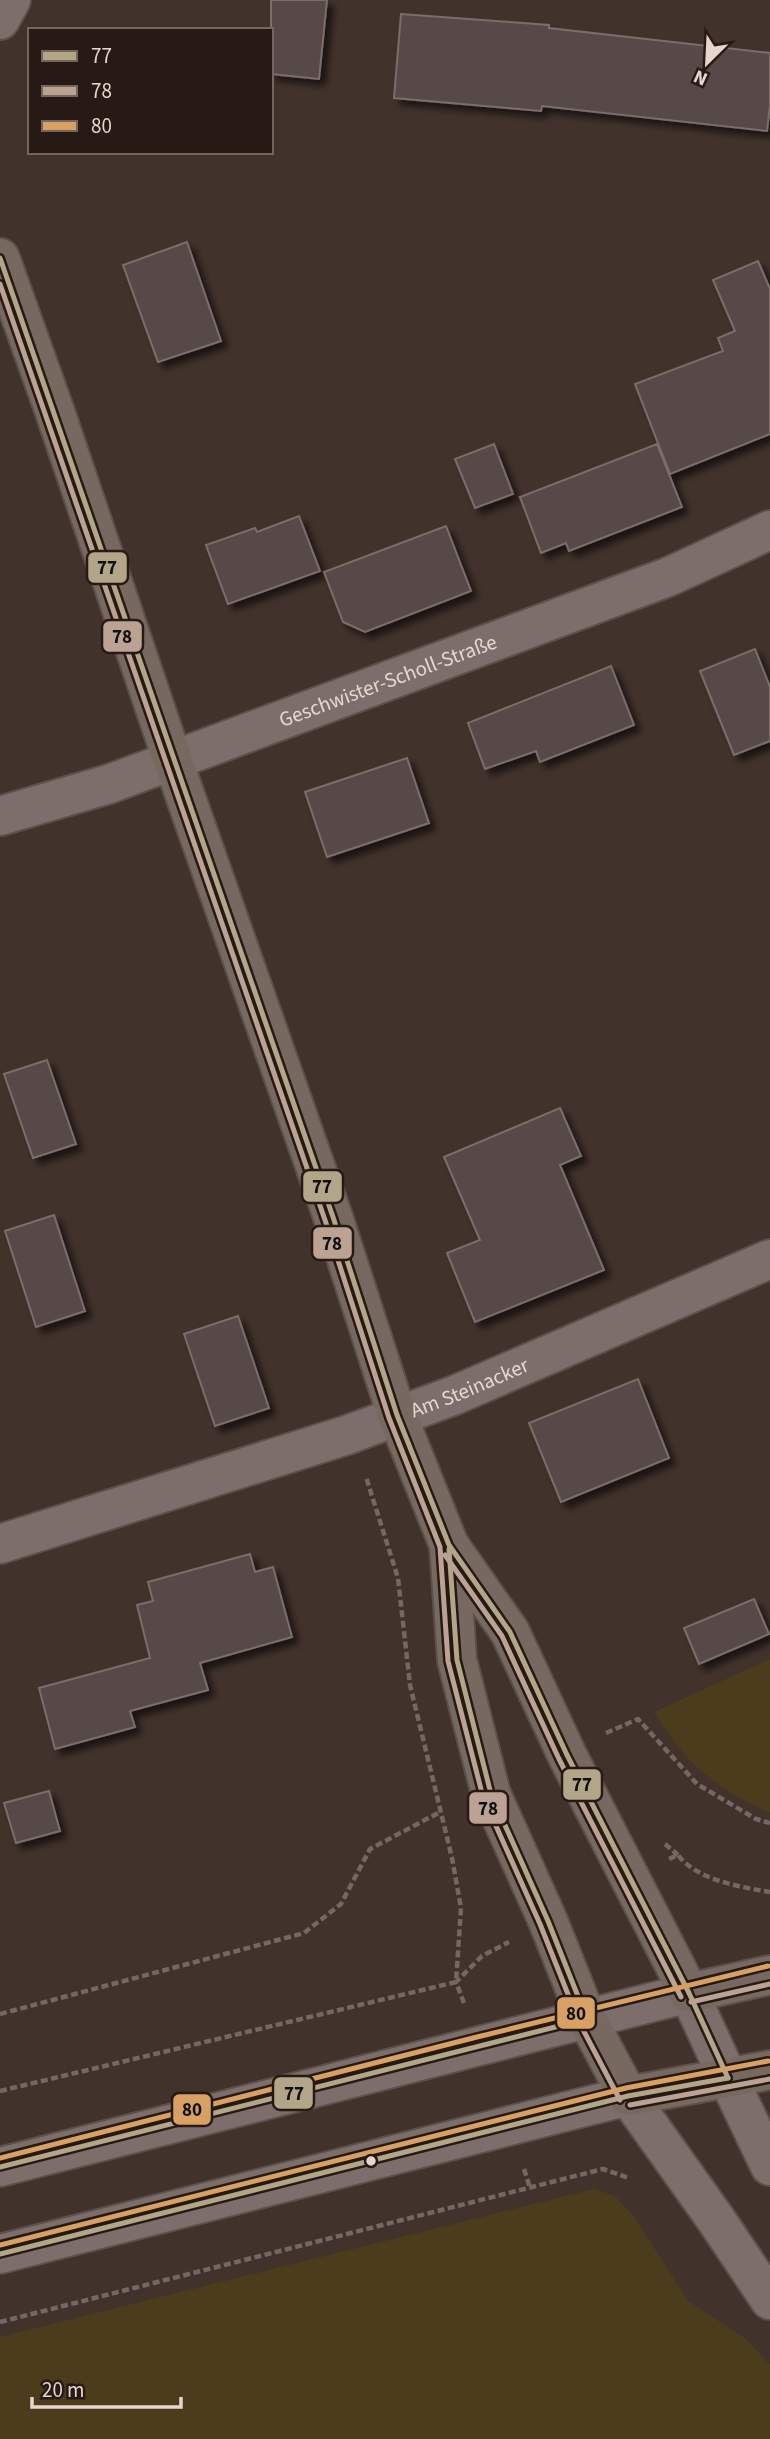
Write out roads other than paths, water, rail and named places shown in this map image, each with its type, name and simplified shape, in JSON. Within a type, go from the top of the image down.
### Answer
[{"type":"main road","points":[[0,258],[333,1217],[397,1415],[449,1545],[510,1632],[567,1755],[689,1993],[770,1975]]},
{"type":"main road","points":[[449,1545],[457,1660],[491,1794],[548,1920],[587,2019],[628,2096],[770,2070]]},
{"type":"street","points":[[0,20],[11,0]]},
{"type":"street","name":"Geschwister-Scholl-Straße","points":[[0,816],[109,785],[668,577],[770,530]]},
{"type":"street","name":"Am Steinacker","points":[[0,1544],[347,1435],[455,1395],[770,1259]]},
{"type":"street","points":[[0,2167],[689,1993],[770,2166]]},
{"type":"street","points":[[0,2254],[628,2096],[770,2300]]}]
